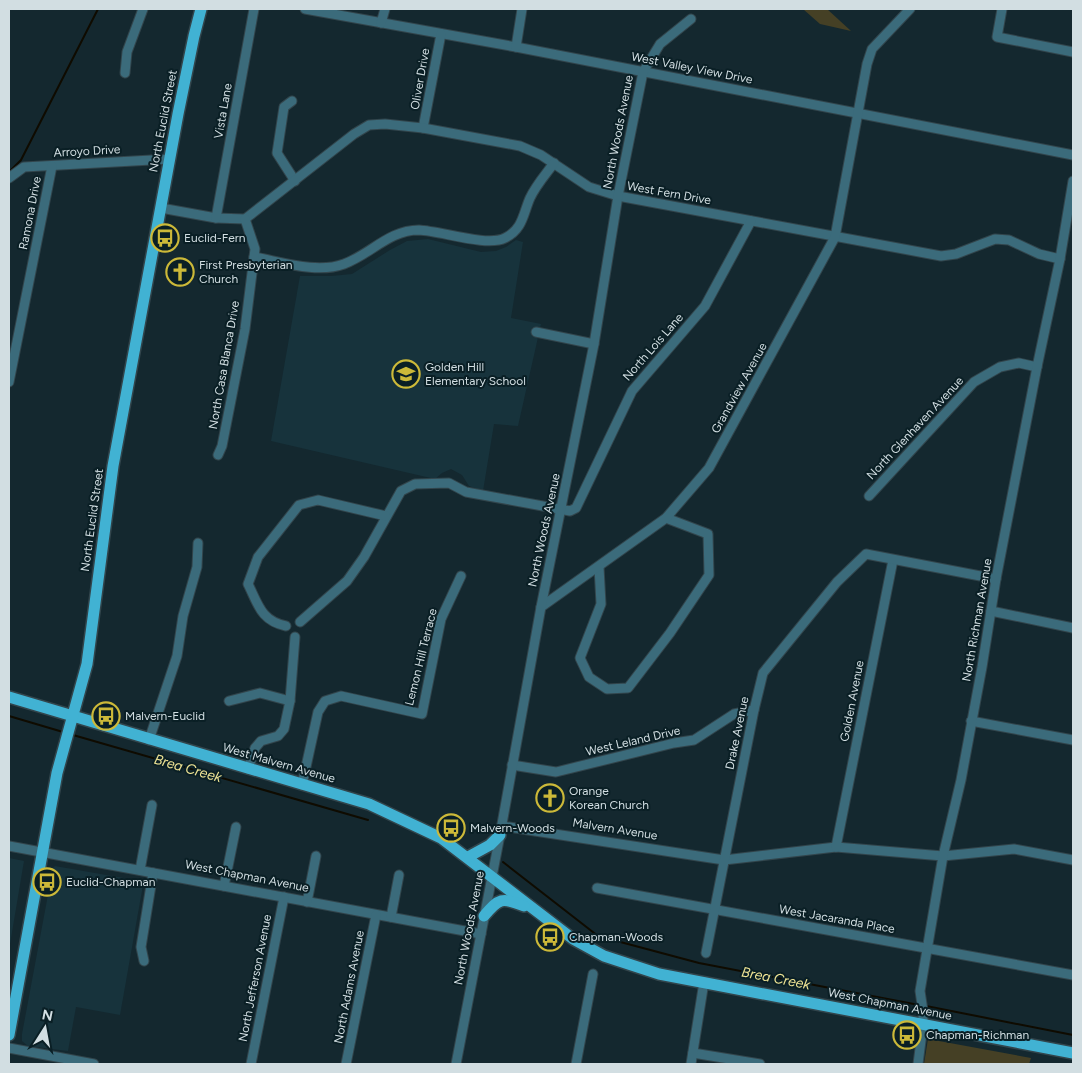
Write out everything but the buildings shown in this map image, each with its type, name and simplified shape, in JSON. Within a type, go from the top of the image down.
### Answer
[{"type":"main road","name":"North Euclid Street","points":[[9,1035],[57,773],[86,664],[113,466],[170,159],[201,9]]},
{"type":"main road","points":[[9,697],[71,721]]},
{"type":"main road","name":"West Malvern Avenue","points":[[71,721],[149,740],[369,804],[442,838],[468,857]]},
{"type":"main road","points":[[468,857],[490,845],[501,830]]},
{"type":"main road","name":"West Chapman Avenue","points":[[468,857],[573,939],[604,956],[658,974],[1073,1053]]},
{"type":"main road","points":[[484,916],[501,900],[512,901],[537,912]]},
{"type":"street","points":[[125,73],[127,52],[143,9]]},
{"type":"street","name":"Vista Lane","points":[[216,218],[254,9]]},
{"type":"street","name":"West Valley View Drive","points":[[305,9],[516,47],[1073,155]]},
{"type":"street","points":[[382,23],[385,9]]},
{"type":"street","points":[[516,47],[522,9]]},
{"type":"street","name":"Grandview Avenue","points":[[541,608],[666,518],[709,468],[835,237],[867,64],[872,50],[910,9]]},
{"type":"street","points":[[1002,9],[997,37],[1073,52]]},
{"type":"street","name":"North Woods Avenue","points":[[456,1064],[541,608],[594,344],[618,196],[643,72],[660,44],[691,19]]},
{"type":"street","name":"Oliver Drive","points":[[423,128],[441,34]]},
{"type":"street","points":[[292,101],[284,107],[277,154],[295,181]]},
{"type":"street","name":"West Fern Drive","points":[[245,219],[354,134],[369,125],[385,124],[423,128],[520,146],[541,155],[589,187],[618,196],[941,256],[956,254],[995,239],[1009,240],[1039,254],[1060,259]]},
{"type":"street","name":"Arroyo Drive","points":[[9,178],[24,167],[170,159]]},
{"type":"street","points":[[254,257],[313,268],[332,267],[345,264],[393,235],[407,231],[431,231],[485,241],[496,241],[505,238],[519,228],[527,212],[530,198],[554,163]]},
{"type":"street","name":"Ramona Drive","points":[[9,382],[52,166]]},
{"type":"street","name":"North Richman Avenue","points":[[918,1064],[923,1025],[920,991],[943,856],[961,780],[996,579],[1060,259],[1073,181]]},
{"type":"street","points":[[161,208],[216,218],[245,219]]},
{"type":"street","name":"North Casa Blanca Drive","points":[[218,456],[222,446],[245,329],[255,249],[245,219]]},
{"type":"street","name":"North Lois Lane","points":[[561,509],[570,511],[576,508],[632,392],[705,306],[751,221]]},
{"type":"street","points":[[536,332],[594,344]]},
{"type":"street","name":"North Glenhaven Avenue","points":[[869,496],[974,382],[1000,367],[1018,363],[1037,367]]},
{"type":"street","points":[[300,622],[347,581],[364,557],[401,491],[415,484],[449,483],[466,492],[561,509]]},
{"type":"street","points":[[286,626],[272,621],[262,613],[248,584],[258,557],[299,506],[318,500],[386,516]]},
{"type":"street","points":[[599,567],[601,604],[580,658],[589,677],[607,689],[628,688],[670,633],[710,575],[708,534],[666,518]]},
{"type":"street","points":[[149,740],[176,656],[183,616],[197,567],[198,543]]},
{"type":"street","name":"Drake Avenue","points":[[706,953],[754,710],[763,674],[837,582],[866,554],[892,560]]},
{"type":"street","points":[[892,560],[996,579]]},
{"type":"street","name":"Golden Avenue","points":[[836,847],[892,560]]},
{"type":"street","name":"Lemon Hill Terrace","points":[[302,785],[318,712],[325,701],[342,696],[422,714],[441,619],[461,576]]},
{"type":"street","points":[[991,611],[1073,628]]},
{"type":"street","points":[[248,769],[255,748],[261,741],[278,736],[284,728],[290,701],[295,637]]},
{"type":"street","points":[[229,701],[260,693],[290,701]]},
{"type":"street","name":"West Leland Drive","points":[[512,765],[556,772],[674,743],[694,740],[734,714],[754,710]]},
{"type":"street","points":[[971,721],[1073,740]]},
{"type":"street","points":[[140,870],[152,805]]},
{"type":"street","points":[[224,886],[236,827]]},
{"type":"street","name":"Malvern Avenue","points":[[501,830],[724,860]]},
{"type":"street","name":"West Chapman Avenue","points":[[9,846],[481,934]]},
{"type":"street","points":[[724,860],[836,847],[943,856],[1014,849],[1073,860]]},
{"type":"street","points":[[307,902],[316,856]]},
{"type":"street","points":[[144,961],[141,947],[153,873]]},
{"type":"street","points":[[391,917],[399,874]]},
{"type":"street","name":"West Jacaranda Place","points":[[597,888],[1073,975]]},
{"type":"street","name":"North Jefferson Avenue","points":[[251,1064],[284,897]]},
{"type":"street","name":"North Adams Avenue","points":[[346,1064],[376,914]]},
{"type":"street","points":[[576,1064],[593,974]]},
{"type":"street","points":[[691,1064],[704,982]]},
{"type":"street","points":[[9,1048],[94,1064]]},
{"type":"street","points":[[693,1053],[760,1064]]},
{"type":"shaded area","points":[[803,9],[827,9],[851,31],[820,24]]},
{"type":"shaded area","name":"Golden Hill Elementary School","points":[[428,239],[481,252],[496,251],[516,240],[523,242],[511,318],[541,324],[518,426],[494,424],[483,491],[469,486],[462,475],[451,469],[435,479],[271,441],[300,276],[352,274],[407,241]]},
{"type":"shaded area","points":[[9,858],[24,861],[9,950]]},
{"type":"shaded area","points":[[55,866],[140,881],[143,885],[120,1015],[76,1007],[68,1051],[28,1046],[22,1041],[53,868]]},
{"type":"shaded area","points":[[928,1039],[1031,1058],[1029,1064],[924,1064]]},
{"type":"waterway","points":[[9,172],[21,160],[98,9]]},
{"type":"waterway","name":"Brea Creek","points":[[9,716],[63,732]]},
{"type":"waterway","name":"Brea Creek","points":[[73,735],[368,820]]},
{"type":"waterway","name":"Brea Creek","points":[[503,862],[598,936],[699,963],[919,1005]]},
{"type":"waterway","name":"Brea Creek","points":[[926,1006],[1073,1035]]},
{"type":"place","name":"Euclid-Fern","points":[[165,238]]},
{"type":"place","name":"First Presbyterian Church","points":[[180,272]]},
{"type":"place","name":"Golden Hill Elementary School","points":[[406,374]]},
{"type":"place","name":"Malvern-Euclid","points":[[106,716]]},
{"type":"place","name":"Orange Korean Church","points":[[550,798]]},
{"type":"place","name":"Malvern-Woods","points":[[451,828]]},
{"type":"place","name":"Euclid-Chapman","points":[[47,882]]},
{"type":"place","name":"Chapman-Woods","points":[[550,937]]},
{"type":"place","name":"Chapman-Richman","points":[[907,1035]]}]
